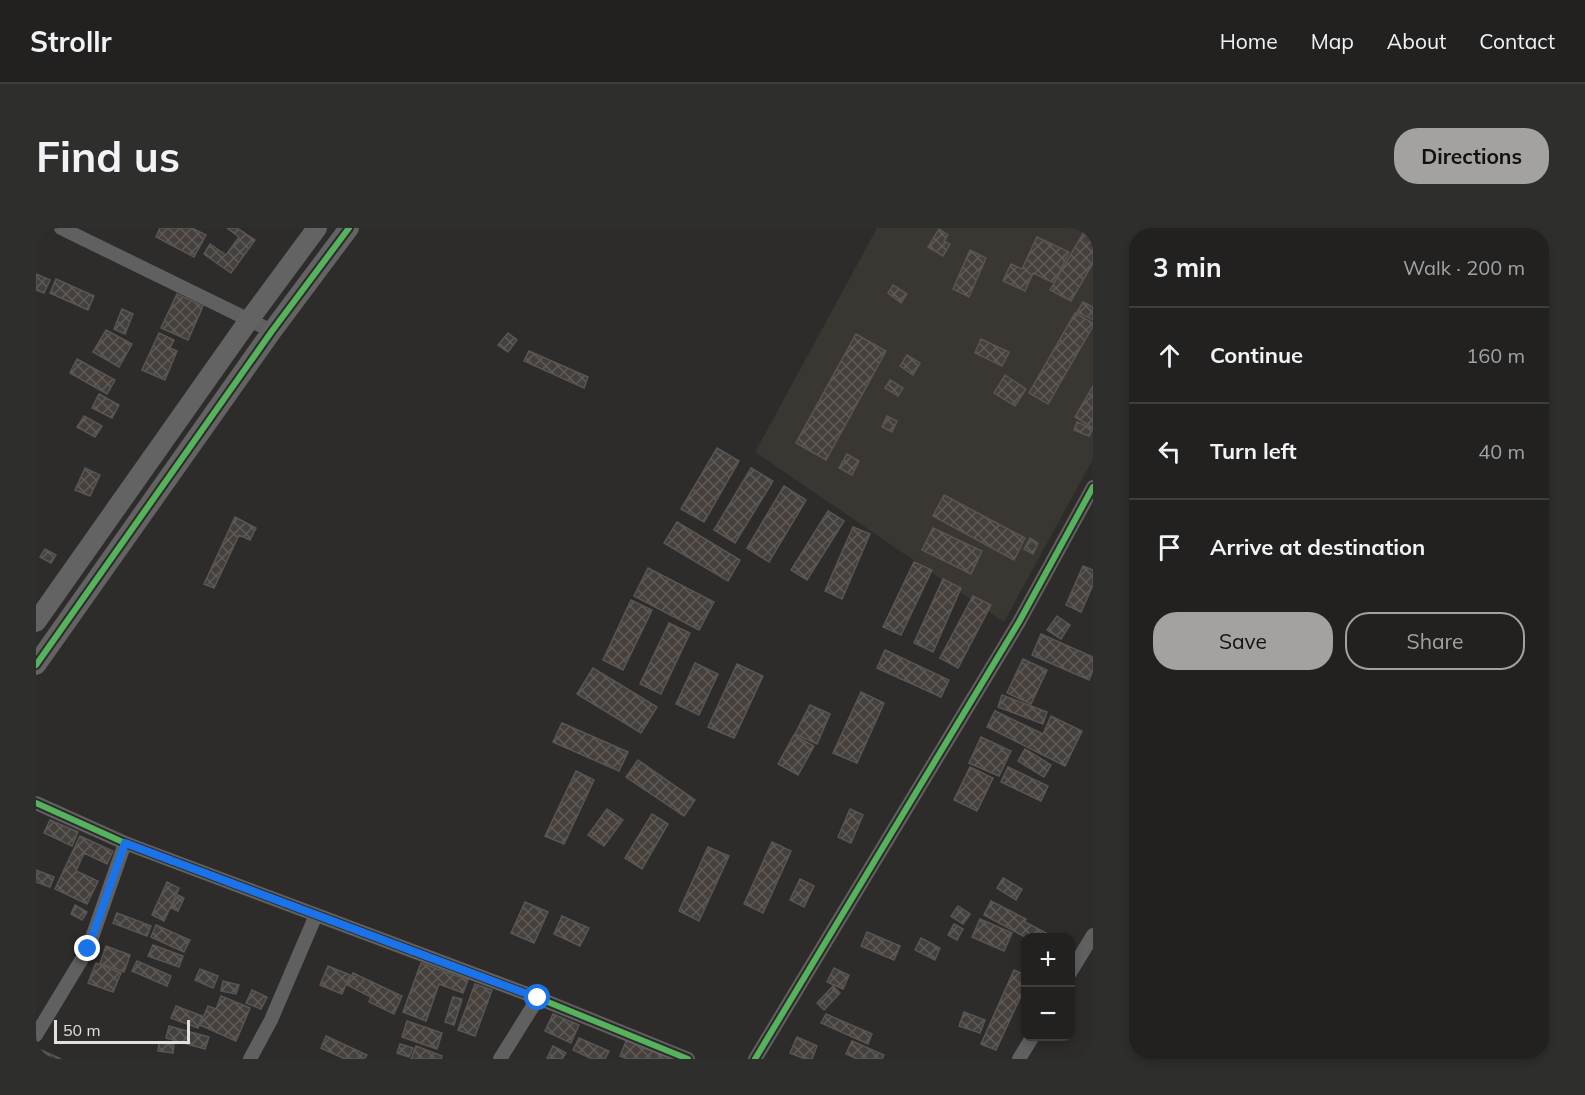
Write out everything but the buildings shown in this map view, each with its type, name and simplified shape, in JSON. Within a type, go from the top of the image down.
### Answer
[{"type":"street","points":[[61,228],[272,331]]},
{"type":"street","points":[[36,622],[249,320],[317,228]]},
{"type":"street","points":[[36,665],[272,331],[349,228]]},
{"type":"street","points":[[755,1059],[1019,622],[1093,487]]},
{"type":"street","points":[[36,803],[125,843],[538,998],[688,1059]]},
{"type":"street","points":[[36,1035],[88,949],[125,843]]},
{"type":"street","points":[[250,1059],[271,1020],[316,915]]},
{"type":"street","points":[[1075,966],[1093,935]]},
{"type":"street","points":[[500,1059],[538,998]]},
{"type":"street","points":[[1019,1059],[1030,1041]]},
{"type":"shaded area","points":[[877,228],[1093,228],[1093,459],[1004,622],[755,452]]},
{"type":"cycle path","points":[[36,665],[272,331],[349,228]]},
{"type":"cycle path","points":[[755,1059],[1019,622],[1093,487]]},
{"type":"cycle path","points":[[36,803],[125,843],[538,998],[688,1059]]},
{"type":"route","points":[[88,949],[125,843],[538,998]]}]
